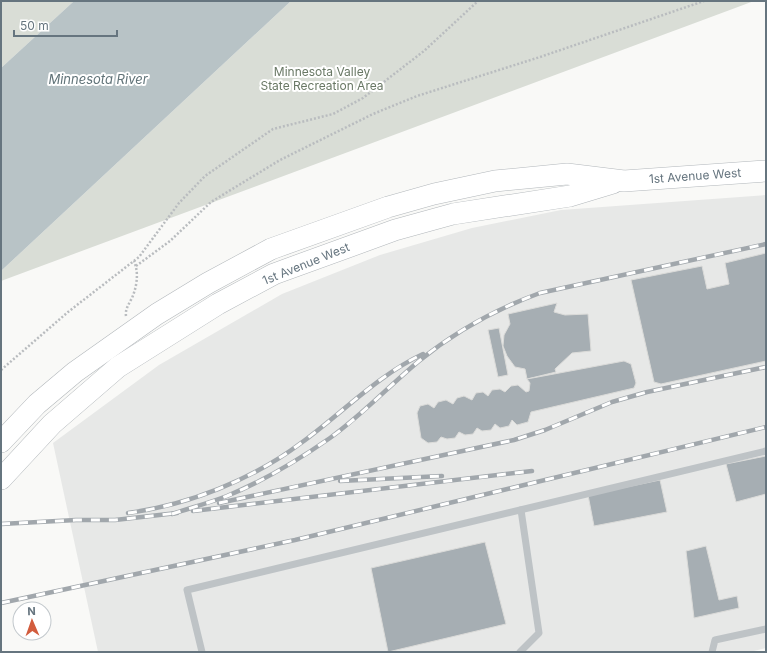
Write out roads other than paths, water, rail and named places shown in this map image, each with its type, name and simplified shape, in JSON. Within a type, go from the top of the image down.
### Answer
[{"type":"main road","name":"1st Avenue West","points":[[1,479],[52,424],[118,367],[218,304],[274,274],[395,230],[453,214],[570,196],[624,181],[766,170]]},
{"type":"main road","name":"1st Avenue West","points":[[1,442],[37,404],[75,372],[107,349],[156,314],[271,249],[388,207],[434,194],[496,181],[568,174],[624,181]]},
{"type":"lane","points":[[202,652],[187,590],[766,451]]},
{"type":"lane","points":[[520,652],[539,632],[521,510]]},
{"type":"lane","points":[[712,652],[715,640],[766,629]]},
{"type":"water","name":"Minnesota River","points":[[74,1],[291,1],[1,271],[1,68]]},
{"type":"railway","points":[[172,514],[227,496],[254,484],[292,463],[342,429],[433,350],[477,322],[508,306],[540,293],[766,244]]},
{"type":"railway","points":[[128,513],[173,504],[196,497],[219,489],[262,468],[316,432],[375,384],[406,363],[423,354]]},
{"type":"railway","points":[[219,503],[514,440],[545,430],[612,402],[647,392],[766,367]]},
{"type":"railway","points":[[1,603],[295,540],[766,427]]},
{"type":"railway","points":[[193,511],[532,471]]},
{"type":"railway","points":[[340,481],[442,476]]},
{"type":"railway","points":[[1,524],[76,520],[115,520],[177,513]]},
{"type":"park label","name":"Minnesota Valley State Recreation Area","points":[[322,79]]}]
